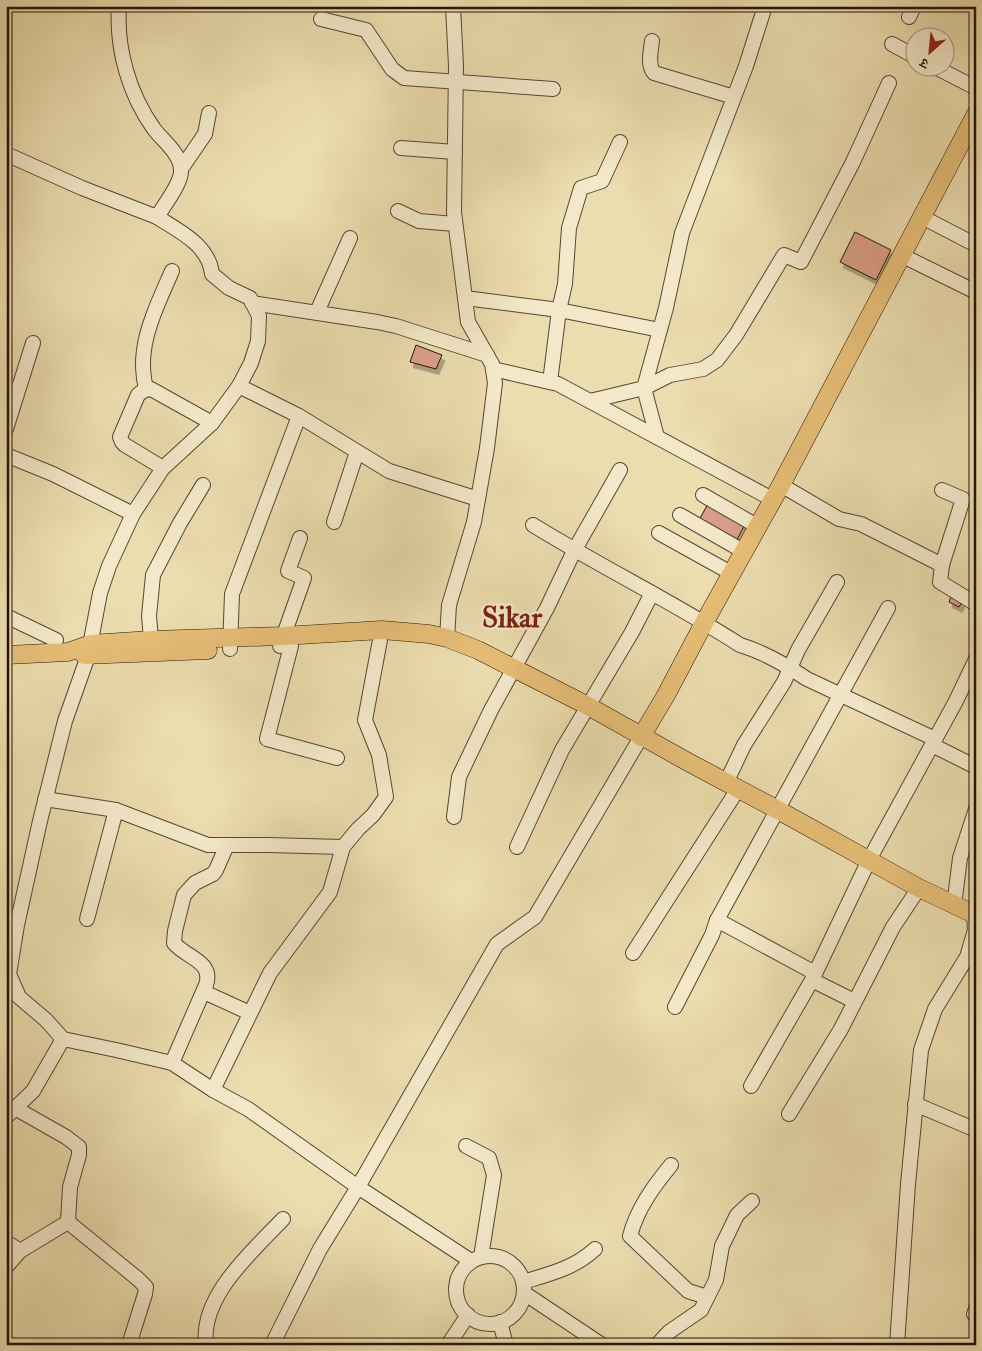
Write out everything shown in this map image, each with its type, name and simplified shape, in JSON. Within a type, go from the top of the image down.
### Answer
[{"type":"main road","points":[[641,737],[666,695],[776,492],[976,114]]},
{"type":"main road","points":[[285,643],[382,630],[429,634],[447,638],[478,650],[588,706],[641,737],[919,888],[954,906],[975,914]]},
{"type":"main road","points":[[6,655],[62,646],[90,650],[152,646],[380,640],[412,633]]},
{"type":"street","points":[[119,6],[119,42],[134,94],[154,129],[179,160],[181,169]]},
{"type":"street","points":[[447,638],[449,605],[474,522],[495,383],[493,369],[487,355],[468,322],[454,212],[456,81],[453,6]]},
{"type":"street","points":[[657,437],[644,388],[660,330],[682,233],[734,98],[765,6]]},
{"type":"street","points":[[321,19],[366,30],[392,69],[404,78],[553,89]]},
{"type":"street","points":[[652,41],[650,64],[654,73],[734,98]]},
{"type":"street","points":[[892,44],[904,51]]},
{"type":"street","points":[[954,77],[976,88]]},
{"type":"street","points":[[590,401],[644,388],[670,375],[704,369],[716,360],[736,335],[784,255],[801,262],[853,162],[889,83]]},
{"type":"street","points":[[157,217],[178,183],[181,169],[205,134],[209,113]]},
{"type":"street","points":[[550,382],[558,310],[565,284],[569,228],[578,196],[581,188],[602,181],[620,142]]},
{"type":"street","points":[[401,148],[454,152]]},
{"type":"street","points":[[6,154],[82,188],[157,217],[195,242],[211,264],[212,274],[229,288],[250,298],[259,316],[258,341],[251,363],[240,386],[212,423],[163,468],[133,514],[109,566],[100,593],[90,650],[65,721],[11,933],[9,974],[19,997],[46,1020],[63,1039],[172,1063],[213,1090],[248,1109],[358,1187],[476,1259]]},
{"type":"street","points":[[398,211],[418,221],[456,224]]},
{"type":"street","points":[[922,217],[976,245]]},
{"type":"street","points":[[317,312],[350,238]]},
{"type":"street","points":[[901,255],[976,292]]},
{"type":"street","points":[[146,389],[142,371],[144,349],[154,316],[172,271]]},
{"type":"street","points":[[465,298],[558,310],[660,330]]},
{"type":"street","points":[[252,303],[396,326],[487,355]]},
{"type":"street","points":[[6,429],[32,343]]},
{"type":"street","points":[[493,369],[558,384],[657,437],[839,519],[861,524],[942,565]]},
{"type":"street","points":[[240,386],[299,416],[390,471],[478,499]]},
{"type":"street","points":[[163,468],[125,446],[120,437],[138,395],[146,389],[151,389],[212,423]]},
{"type":"street","points":[[231,644],[232,594],[299,416]]},
{"type":"street","points":[[334,522],[358,452]]},
{"type":"street","points":[[6,455],[53,474],[133,514]]},
{"type":"street","points":[[454,817],[459,777],[491,710],[547,608],[574,551],[620,470]]},
{"type":"street","points":[[152,646],[149,616],[153,575],[180,523],[203,485]]},
{"type":"street","points":[[942,490],[963,499],[942,565],[940,582],[976,604]]},
{"type":"street","points":[[703,495],[757,526]]},
{"type":"street","points":[[680,515],[743,551]]},
{"type":"street","points":[[533,525],[574,551],[652,593],[740,645],[756,650],[790,667],[807,678],[933,742],[976,767]]},
{"type":"street","points":[[659,533],[732,573]]},
{"type":"street","points":[[300,538],[288,571],[304,578],[285,643],[267,739],[337,758]]},
{"type":"street","points":[[633,953],[732,786],[744,745],[784,682],[790,667],[837,582]]},
{"type":"street","points":[[517,847],[547,781],[588,706],[632,632],[652,593]]},
{"type":"street","points":[[675,1007],[712,935],[717,920],[888,608]]},
{"type":"street","points":[[6,616],[62,646]]},
{"type":"street","points":[[213,1090],[270,973],[330,892],[343,847],[373,815],[386,797],[379,755],[364,720],[380,640]]},
{"type":"street","points":[[751,1086],[814,976],[870,860],[956,701],[976,659]]},
{"type":"street","points":[[272,1345],[320,1248],[358,1187],[497,944],[535,916],[641,737]]},
{"type":"street","points":[[45,799],[116,810],[208,846],[343,847]]},
{"type":"street","points":[[954,906],[960,858],[976,809]]},
{"type":"street","points":[[87,920],[116,810]]},
{"type":"street","points":[[172,1063],[208,980],[208,971],[205,966],[178,948],[174,943],[174,931],[184,895],[195,883],[213,874],[227,845]]},
{"type":"street","points":[[790,1114],[841,1029],[893,927],[919,888]]},
{"type":"street","points":[[897,1345],[915,1104],[921,1050],[935,1009],[967,957],[975,930],[975,914]]},
{"type":"street","points":[[717,920],[854,1001]]},
{"type":"street","points":[[204,992],[250,1013]]},
{"type":"street","points":[[63,1039],[33,1091],[11,1113],[66,1137],[79,1147],[79,1155],[70,1187],[68,1222]]},
{"type":"street","points":[[915,1104],[976,1130]]},
{"type":"street","points":[[466,1146],[489,1158],[494,1175],[476,1259]]},
{"type":"street","points":[[670,1165],[655,1184],[634,1220],[630,1236],[688,1291],[707,1297]]},
{"type":"street","points":[[657,1345],[669,1332],[701,1310],[716,1280],[722,1246],[737,1216],[752,1201]]},
{"type":"street","points":[[206,1345],[206,1323],[218,1295],[235,1271],[283,1219]]},
{"type":"street","points":[[6,1267],[20,1251],[68,1222]]},
{"type":"street","points":[[68,1222],[146,1287],[143,1304],[129,1345]]},
{"type":"street","points":[[6,1242],[20,1251]]},
{"type":"street","points":[[523,1287],[568,1267],[586,1257],[595,1249]]},
{"type":"street","points":[[492,1256],[504,1259],[514,1265],[521,1275],[523,1287],[519,1308],[511,1317],[490,1324],[479,1322],[462,1309],[457,1300],[458,1278],[463,1269],[476,1259],[492,1256]]},
{"type":"street","points":[[523,1287],[602,1345]]},
{"type":"street","points":[[448,1345],[468,1315]]},
{"type":"street","points":[[500,1322],[506,1345]]},
{"type":"building","points":[[855,232],[891,250],[876,280],[840,262]]},
{"type":"building","points":[[416,345],[442,355],[436,369],[410,362]]},
{"type":"building","points":[[710,500],[747,521],[735,543],[698,522]]},
{"type":"building","points":[[951,596],[962,602],[959,607],[949,602]]},
{"type":"district","name":"Sikar","points":[[512,617]]}]
